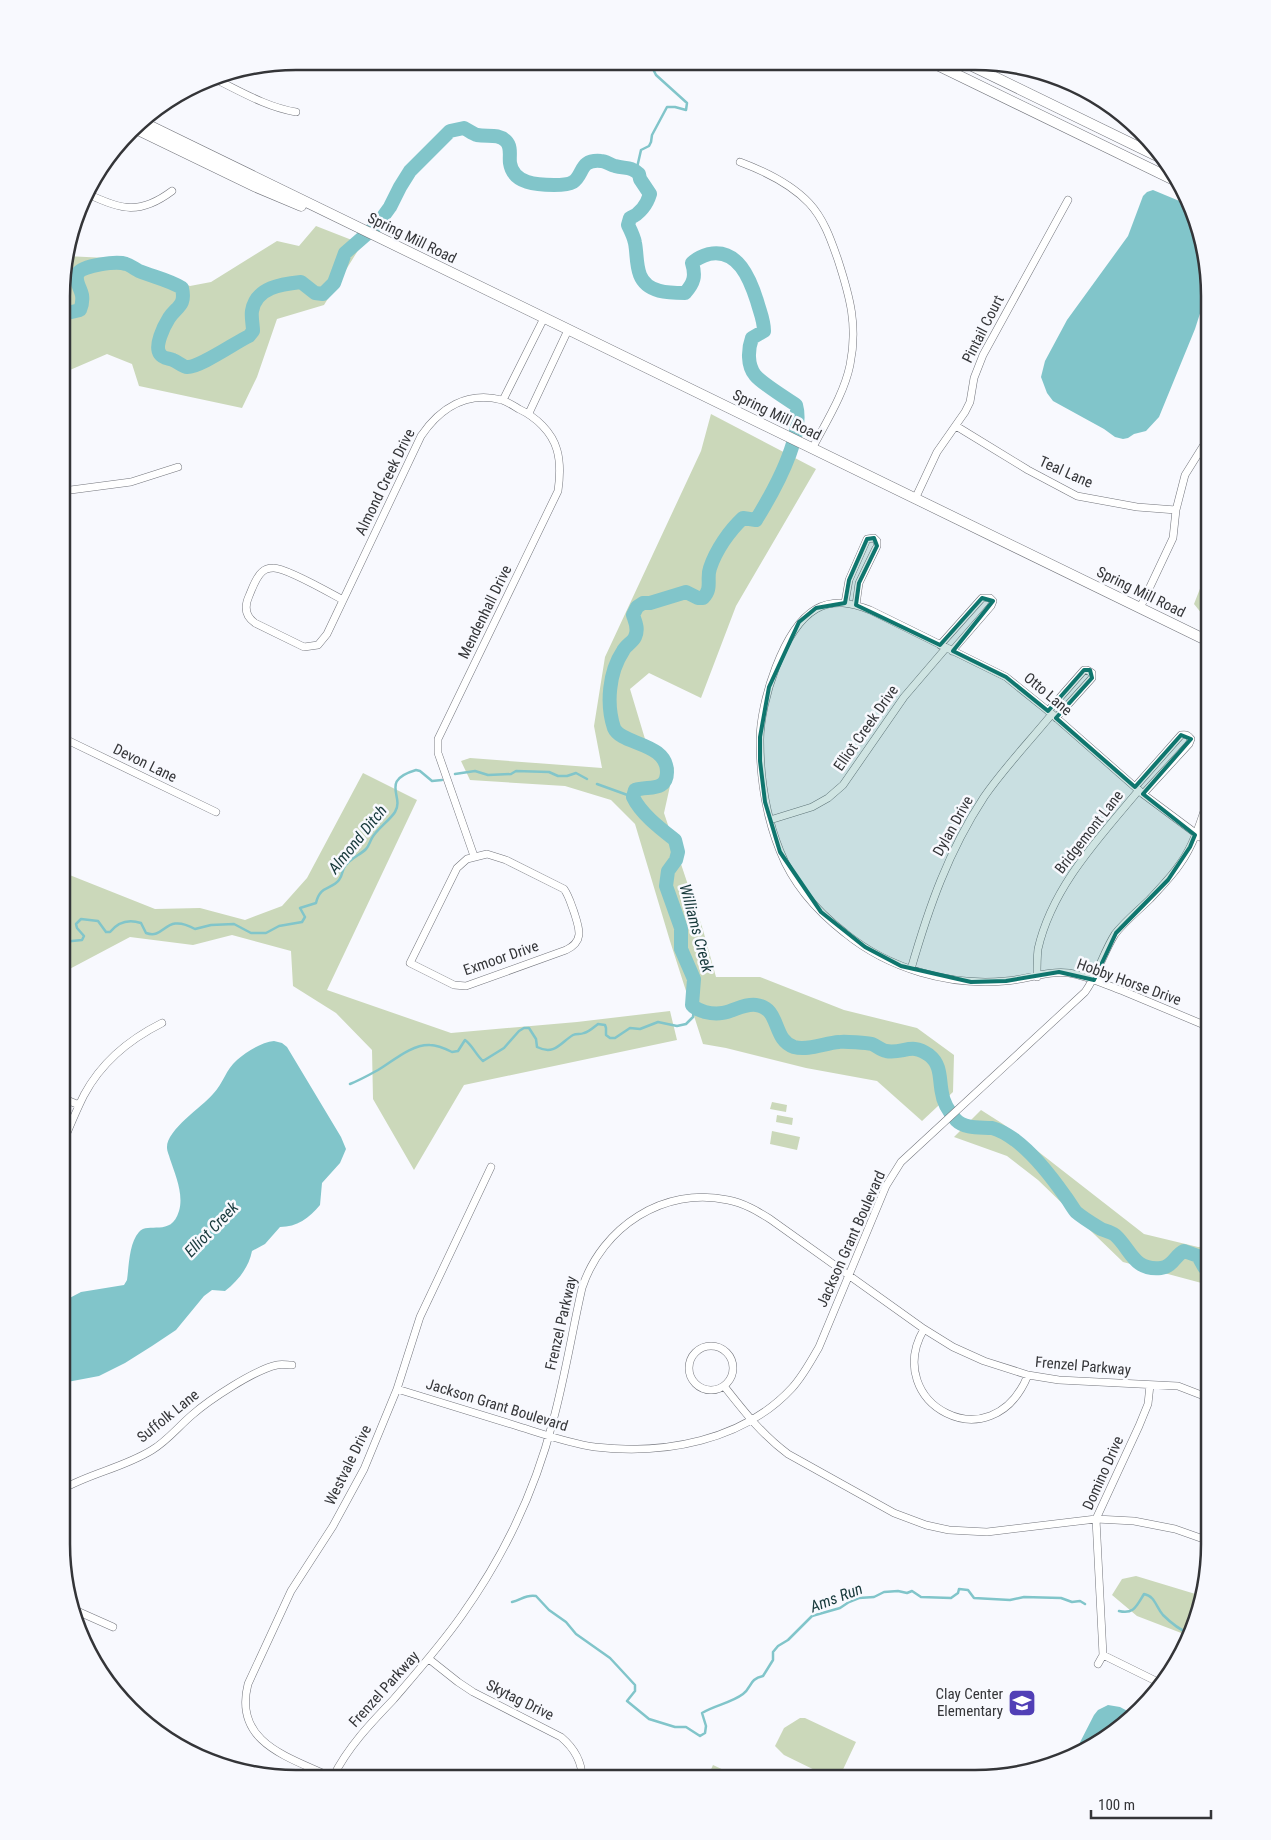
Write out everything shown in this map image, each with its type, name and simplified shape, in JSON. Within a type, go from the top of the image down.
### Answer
[{"type":"street","points":[[947,70],[1167,176]]},
{"type":"street","points":[[980,70],[1149,152]]},
{"type":"street","points":[[222,82],[279,109],[296,112]]},
{"type":"street","name":"Spring Mill Road","points":[[148,125],[1201,638]]},
{"type":"street","name":"Spring Mill Road","points":[[141,131],[256,187],[311,210],[331,215]]},
{"type":"street","points":[[740,162],[790,186],[809,203],[830,236],[848,291],[854,328],[850,365],[844,385],[812,449]]},
{"type":"street","points":[[93,196],[112,205],[132,208],[156,202],[172,191]]},
{"type":"street","name":"Pintail Court","points":[[915,499],[937,452],[956,426],[970,402],[978,364],[1068,200]]},
{"type":"street","points":[[503,400],[544,318]]},
{"type":"street","points":[[529,413],[568,330]]},
{"type":"street","name":"Almond Creek Drive","points":[[344,600],[288,572],[272,568],[258,576],[246,602],[246,608],[250,619],[255,623],[304,647],[318,645],[323,640],[344,600],[421,436],[431,421],[453,405],[464,401],[476,398],[503,400]]},
{"type":"street","name":"Mendenhall Drive","points":[[474,856],[440,758],[438,743],[441,732],[558,491],[560,476],[560,461],[557,448],[546,430],[529,413],[503,400]]},
{"type":"street","name":"Teal Lane","points":[[956,426],[1028,470],[1077,496],[1137,506],[1176,510]]},
{"type":"street","points":[[1140,608],[1173,538],[1176,510],[1185,475],[1201,449]]},
{"type":"street","points":[[70,490],[124,483],[150,477],[178,467]]},
{"type":"street","points":[[845,603],[849,580],[867,539],[871,537],[877,541],[878,546],[859,583],[856,605]]},
{"type":"street","name":"Elliot Creek Drive","points":[[770,820],[812,807],[828,798],[843,785],[904,697],[946,648],[982,598],[990,598],[993,601],[991,606],[946,648]]},
{"type":"street","name":"Otto Lane","points":[[845,603],[856,605],[1006,677],[1052,714],[1139,791],[1201,839]]},
{"type":"street","name":"Hobby Horse Drive","points":[[845,603],[816,608],[799,622],[774,672],[766,700],[760,737],[762,785],[770,820],[780,852],[808,898],[846,934],[888,960],[911,969],[971,982],[1006,981],[1059,972],[1073,974],[1094,980],[1201,1023]]},
{"type":"street","name":"Dylan Drive","points":[[911,969],[932,900],[953,851],[970,819],[1000,775],[1052,714],[1084,670],[1092,672],[1092,678],[1052,714]]},
{"type":"street","name":"Bridgemont Lane","points":[[1036,976],[1038,952],[1042,936],[1059,896],[1088,851],[1139,791],[1181,735],[1189,736],[1189,744],[1139,791]]},
{"type":"street","name":"Devon Lane","points":[[70,742],[216,812]]},
{"type":"street","name":"Jackson Grant Boulevard","points":[[397,1389],[549,1436],[594,1446],[618,1448],[676,1446],[713,1437],[751,1420],[776,1402],[800,1378],[819,1347],[886,1186],[901,1162],[1085,992],[1094,980],[1106,950],[1116,933],[1168,880],[1180,864],[1190,847],[1201,818]]},
{"type":"street","name":"Exmoor Drive","points":[[487,854],[497,856],[564,889],[568,894],[579,929],[579,938],[575,944],[566,950],[463,986],[454,985],[410,963],[455,871],[461,863],[474,856],[487,854]]},
{"type":"street","points":[[70,1126],[90,1085],[103,1067],[124,1047],[162,1023]]},
{"type":"street","points":[[70,1101],[79,1105]]},
{"type":"street","name":"Westvale Drive","points":[[317,1770],[265,1743],[250,1725],[245,1707],[248,1684],[291,1591],[333,1526],[364,1469],[397,1389],[420,1317],[491,1167]]},
{"type":"street","name":"Frenzel Parkway","points":[[336,1770],[351,1746],[430,1659],[474,1598],[505,1545],[528,1495],[549,1436],[586,1274],[611,1238],[623,1226],[644,1212],[673,1202],[696,1198],[719,1198],[742,1204],[770,1219],[924,1329],[984,1362],[1028,1375],[1059,1380],[1178,1386],[1201,1395]]},
{"type":"street","points":[[924,1329],[916,1346],[914,1356],[916,1376],[925,1396],[941,1411],[950,1416],[971,1420],[996,1414],[1007,1407],[1018,1395],[1028,1375]]},
{"type":"street","points":[[711,1346],[724,1350],[729,1355],[733,1368],[729,1381],[724,1386],[710,1390],[702,1388],[692,1378],[689,1371],[690,1363],[698,1351],[711,1346]]},
{"type":"street","name":"Suffolk Lane","points":[[70,1485],[152,1450],[205,1404],[267,1368],[278,1365],[292,1365]]},
{"type":"street","name":"Domino Drive","points":[[1103,1655],[1096,1519],[1148,1404],[1150,1385]]},
{"type":"street","points":[[724,1386],[751,1420],[780,1448],[799,1461],[894,1513],[926,1525],[956,1531],[988,1532],[1096,1519],[1134,1521],[1164,1526],[1201,1538]]},
{"type":"street","points":[[81,1612],[113,1627]]},
{"type":"street","points":[[1098,1664],[1103,1655],[1155,1681]]},
{"type":"street","name":"Skytag Drive","points":[[430,1659],[473,1692],[561,1737],[575,1751],[581,1770]]},
{"type":"highlighted area","points":[[874,538],[877,546],[859,583],[856,605],[940,645],[982,598],[993,601],[953,651],[1006,677],[1048,711],[1084,670],[1090,670],[1092,678],[1056,718],[1135,787],[1181,735],[1191,739],[1143,794],[1195,835],[1190,847],[1168,880],[1116,933],[1094,980],[1059,972],[1006,981],[971,982],[901,966],[865,947],[821,912],[780,852],[765,802],[760,761],[760,737],[769,687],[799,622],[816,608],[845,603],[849,580],[867,539]]},
{"type":"green space","points":[[316,226],[362,244],[324,305],[277,319],[257,377],[242,408],[139,386],[132,364],[107,354],[70,370],[70,281],[73,256],[127,259],[190,286],[211,282],[277,241],[299,246]]},
{"type":"green space","points":[[711,414],[816,469],[736,606],[701,698],[649,673],[630,689],[645,739],[674,768],[664,813],[703,930],[716,977],[760,977],[844,1010],[917,1028],[954,1055],[953,1092],[922,1121],[877,1081],[806,1068],[703,1044],[635,824],[611,800],[565,786],[470,780],[461,761],[470,758],[602,768],[594,726],[605,657],[701,451]]},
{"type":"green space","points":[[1201,586],[1201,613],[1194,604]]},
{"type":"green space","points":[[363,773],[417,800],[327,990],[451,1033],[577,1022],[670,1011],[677,1040],[464,1085],[414,1170],[373,1099],[372,1050],[336,1013],[293,986],[291,951],[232,935],[193,945],[130,937],[70,969],[70,875],[155,909],[200,908],[245,920],[282,906],[307,878]]},
{"type":"green space","points":[[772,1102],[787,1105],[786,1112],[770,1109]]},
{"type":"green space","points":[[981,1110],[1003,1124],[1144,1234],[1201,1247],[1201,1283],[1123,1262],[1038,1180],[1007,1156],[954,1137]]},
{"type":"green space","points":[[777,1115],[793,1118],[792,1125],[776,1122]]},
{"type":"green space","points":[[772,1131],[800,1137],[797,1150],[770,1144]]},
{"type":"green space","points":[[1136,1576],[1195,1594],[1182,1634],[1137,1616],[1112,1595],[1122,1579]]},
{"type":"green space","points":[[800,1718],[805,1718],[856,1742],[843,1770],[815,1770],[784,1755],[775,1746],[784,1728]]},
{"type":"green space","points":[[713,1765],[724,1770],[711,1770]]},
{"type":"water","points":[[1153,190],[1180,201],[1197,252],[1201,281],[1201,310],[1159,417],[1146,431],[1123,439],[1115,437],[1053,401],[1047,393],[1041,377],[1045,361],[1067,320],[1128,236],[1143,196]]},
{"type":"water","name":"Elliot Creek","points":[[274,1041],[282,1043],[287,1047],[341,1137],[346,1149],[340,1163],[322,1183],[320,1205],[302,1221],[286,1227],[280,1227],[265,1244],[252,1251],[246,1268],[234,1283],[225,1291],[212,1290],[204,1296],[176,1330],[125,1363],[99,1376],[70,1381],[70,1298],[81,1292],[124,1285],[127,1280],[131,1248],[139,1232],[148,1228],[165,1227],[175,1219],[179,1211],[180,1191],[167,1149],[168,1141],[178,1126],[213,1094],[237,1060],[264,1043]]},
{"type":"water","points":[[1108,1705],[1120,1707],[1127,1711],[1113,1723],[1079,1745],[1094,1715],[1098,1710]]},
{"type":"waterway","points":[[636,172],[641,150],[649,146],[652,135],[667,107],[686,110],[687,103],[656,75],[654,70]]},
{"type":"waterway","name":"Williams Creek","points":[[70,312],[80,310],[82,303],[77,279],[78,273],[81,270],[108,263],[128,265],[182,288],[182,302],[169,318],[160,336],[158,350],[163,357],[185,367],[200,363],[249,336],[253,331],[252,313],[254,303],[264,292],[271,288],[301,282],[315,293],[323,294],[334,283],[345,253],[377,225],[390,207],[410,171],[450,131],[464,128],[477,135],[496,136],[503,139],[509,146],[512,170],[521,179],[534,184],[564,185],[571,183],[585,165],[594,161],[603,161],[636,171],[650,194],[643,208],[630,218],[628,225],[635,241],[638,267],[643,281],[659,291],[685,293],[693,279],[692,263],[698,258],[719,253],[735,260],[751,284],[763,323],[764,331],[752,338],[751,342],[749,357],[752,371],[774,391],[796,405],[798,418],[792,448],[778,480],[756,520],[743,518],[724,541],[710,568],[709,587],[706,594],[703,598],[698,598],[686,592],[650,603],[643,603],[637,607],[633,615],[637,631],[634,639],[624,649],[618,659],[610,688],[610,709],[614,728],[618,734],[652,749],[665,762],[667,774],[664,782],[655,787],[635,790],[633,797],[646,815],[675,840],[678,852],[676,860],[668,871],[666,886],[681,928],[681,949],[694,979],[692,1005],[699,1010],[714,1013],[727,1012],[750,1005],[764,1007],[773,1018],[782,1038],[787,1043],[799,1048],[846,1042],[872,1044],[882,1050],[892,1052],[912,1049],[923,1051],[936,1063],[944,1100],[956,1120],[968,1126],[995,1129],[1015,1140],[1042,1166],[1076,1212],[1101,1229],[1115,1235],[1138,1263],[1152,1268],[1165,1267],[1184,1251],[1198,1256],[1201,1262]]},
{"type":"waterway","name":"Almond Ditch","points":[[70,941],[82,940],[84,936],[76,924],[81,919],[98,921],[106,932],[110,932],[124,922],[137,922],[141,923],[146,933],[153,934],[177,923],[195,929],[211,925],[234,924],[251,933],[266,933],[279,926],[302,922],[305,917],[300,908],[316,903],[320,893],[339,880],[345,866],[366,849],[374,835],[395,812],[397,806],[395,789],[399,779],[405,774],[416,770],[432,781],[442,780]]},
{"type":"waterway","name":"Almond Ditch","points":[[455,774],[475,771],[488,775],[511,774],[516,771],[549,772],[558,776],[567,776],[576,773],[587,779]]},
{"type":"waterway","name":"Almond Ditch","points":[[597,784],[633,797]]},
{"type":"waterway","points":[[350,1084],[378,1070],[410,1050],[423,1045],[442,1047],[452,1052],[458,1051],[465,1040],[483,1061],[504,1048],[524,1028],[529,1028],[536,1039],[537,1047],[549,1050],[557,1047],[573,1035],[588,1032],[598,1024],[605,1025],[606,1035],[610,1038],[615,1038],[630,1028],[640,1029],[658,1022],[677,1026],[686,1024],[693,1017],[694,1008]]},
{"type":"waterway","name":"Ams Run","points":[[512,1602],[526,1596],[536,1596],[549,1610],[566,1622],[576,1634],[610,1658],[635,1685],[635,1691],[627,1701],[649,1719],[675,1727],[686,1727],[700,1736],[705,1733],[706,1726],[702,1713],[743,1694],[755,1679],[763,1676],[773,1660],[773,1652],[778,1646],[788,1640],[812,1616],[840,1608],[859,1598],[874,1597],[884,1592],[898,1591],[907,1593],[912,1591],[921,1597],[951,1598],[958,1593],[959,1589],[968,1590],[974,1598],[1010,1600],[1024,1597],[1061,1598],[1072,1602],[1080,1601],[1085,1604]]},
{"type":"waterway","name":"Ams Run","points":[[1119,1611],[1128,1612],[1132,1610],[1144,1594],[1148,1595],[1166,1618],[1184,1631]]},
{"type":"place","name":"Clay Center Elementary","points":[[1022,1703]]}]
